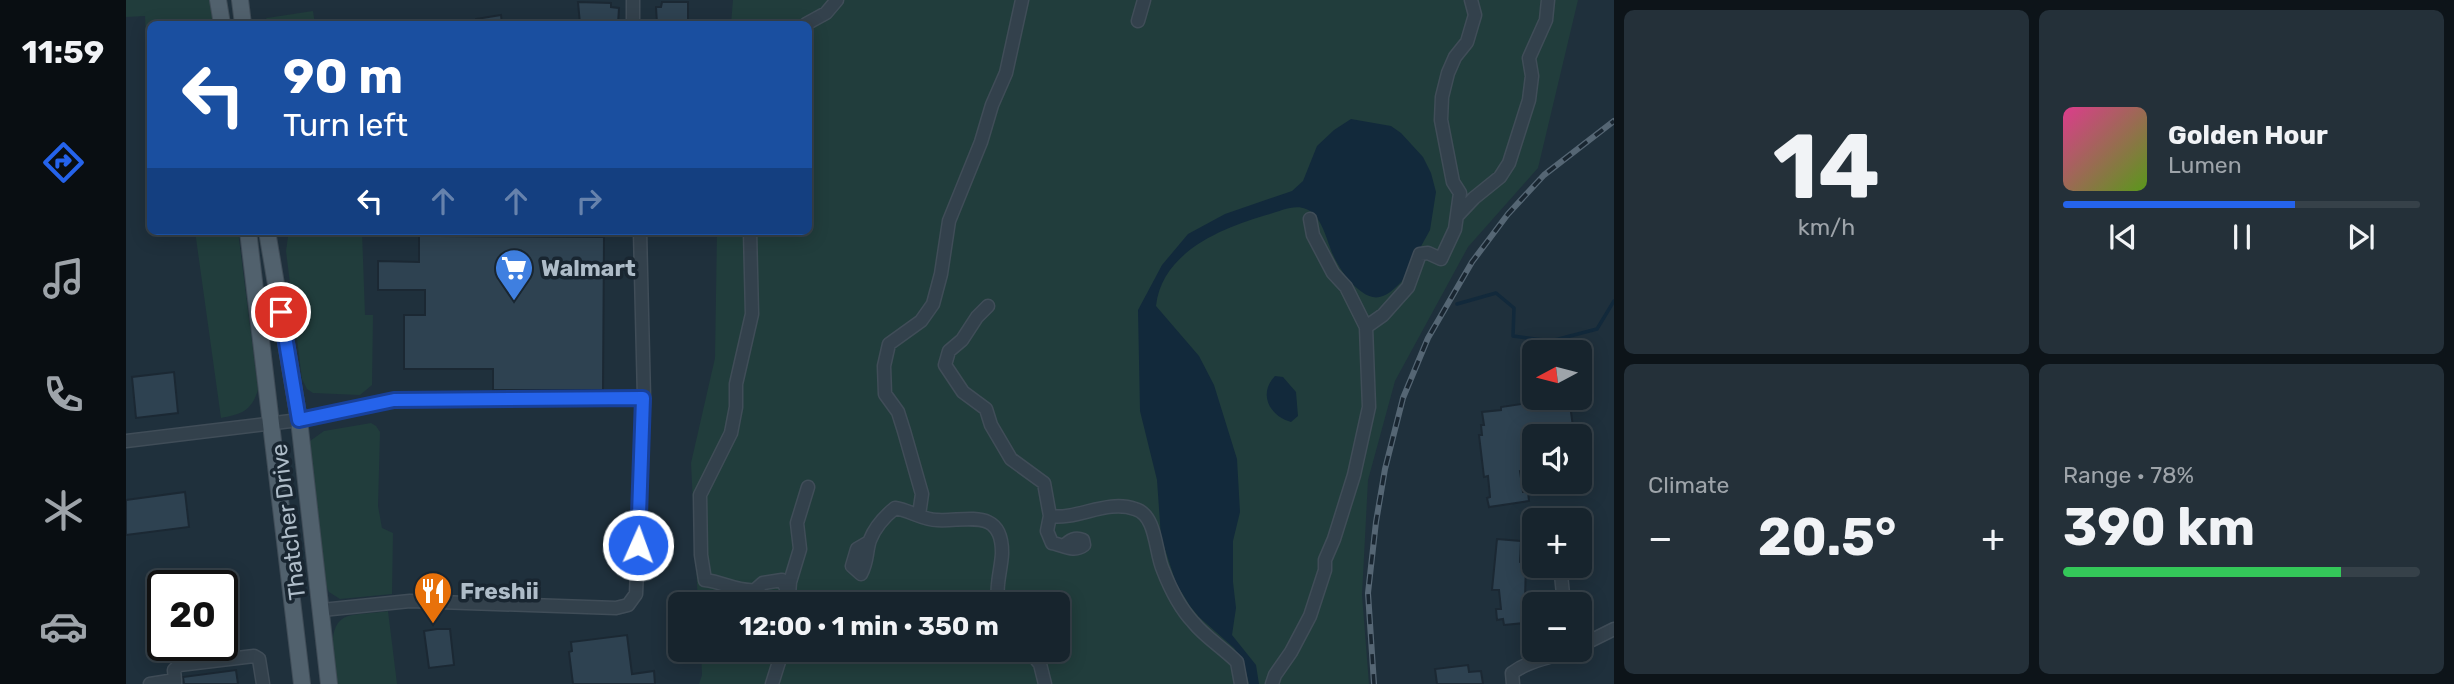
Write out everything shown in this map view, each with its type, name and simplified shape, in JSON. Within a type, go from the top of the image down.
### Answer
[{"type":"main road","points":[[218,0],[222,21]]},
{"type":"main road","points":[[240,0],[243,21]]},
{"type":"main road","name":"Thatcher Drive","points":[[248,235],[302,684]]},
{"type":"main road","name":"Thatcher Drive","points":[[268,235],[299,420],[329,684]]},
{"type":"street","points":[[633,0],[633,21]]},
{"type":"street","points":[[811,21],[826,13],[837,0]]},
{"type":"street","points":[[919,515],[922,494],[898,412],[885,394],[884,366],[889,344],[921,321],[933,304],[941,274],[949,221],[1006,73],[1022,0]]},
{"type":"street","points":[[1139,21],[1144,0]]},
{"type":"street","points":[[1366,327],[1383,315],[1408,287],[1420,254],[1428,253],[1441,259],[1451,241],[1460,194],[1453,182],[1441,120],[1442,97],[1448,73],[1455,57],[1467,41],[1475,15],[1471,0]]},
{"type":"street","points":[[1458,215],[1500,177],[1509,163],[1529,100],[1532,76],[1529,58],[1546,20],[1548,0]]},
{"type":"street","points":[[1272,684],[1310,616],[1353,475],[1369,407],[1366,327],[1346,287],[1334,273],[1313,235],[1310,219]]},
{"type":"street","points":[[322,610],[410,601],[616,608],[628,605],[636,594],[643,398],[640,235]]},
{"type":"street","points":[[750,235],[752,314],[736,384],[736,407],[731,433],[700,495],[702,572],[705,580],[721,581],[743,592],[755,590],[763,583],[782,580],[785,592]]},
{"type":"street","points":[[988,306],[962,340],[949,351],[945,365],[962,392],[986,408],[991,425],[1011,459],[1044,483],[1050,516],[1047,531],[1052,543],[1064,546]]},
{"type":"street","points":[[1358,308],[1383,315]]},
{"type":"street","points":[[126,442],[299,420],[394,400],[643,398]]},
{"type":"street","points":[[789,592],[800,549],[797,523],[808,487]]},
{"type":"street","points":[[1050,516],[1060,517],[1114,506],[1143,512],[1150,523],[1161,568],[1173,590],[1192,622],[1237,662],[1241,684]]},
{"type":"street","points":[[869,542],[881,520],[895,508],[933,520],[963,517],[984,520],[997,532],[1002,553],[997,579],[998,592]]},
{"type":"street","points":[[1592,640],[1614,629]]},
{"type":"street","points":[[150,684],[175,682],[174,670],[179,665],[254,656],[259,659],[263,684]]},
{"type":"street","points":[[772,684],[779,662]]},
{"type":"street","points":[[1038,662],[1045,684]]},
{"type":"street","points":[[1513,684],[1512,673],[1530,662]]},
{"type":"green space","points":[[126,0],[210,0],[213,21],[147,21],[147,60],[145,16],[126,17]]},
{"type":"green space","points":[[733,0],[1578,0],[1538,168],[1468,247],[1395,381],[1368,480],[1362,595],[1369,684],[699,684],[702,662],[1070,662],[1070,592],[697,592],[691,463],[715,358],[717,235],[812,235],[812,21],[731,21]]},
{"type":"green space","points":[[313,11],[315,21],[264,21],[267,18]]},
{"type":"green space","points":[[196,235],[239,235],[258,390],[252,403],[244,411],[221,418]]},
{"type":"green space","points":[[362,235],[365,315],[373,315],[372,385],[360,395],[313,393],[307,389],[302,379],[286,251],[288,237]]},
{"type":"green space","points":[[371,423],[380,432],[378,506],[382,528],[393,533],[392,594],[340,599],[329,592],[325,584],[309,453],[310,441],[324,431]]},
{"type":"green space","points":[[388,611],[397,684],[337,684],[333,636],[340,620],[353,615]]},
{"type":"water","points":[[1351,119],[1391,126],[1423,157],[1431,173],[1436,192],[1430,230],[1397,286],[1379,297],[1368,296],[1358,289],[1338,264],[1317,217],[1306,209],[1292,208],[1252,219],[1198,244],[1170,270],[1161,287],[1156,306],[1199,356],[1214,385],[1237,459],[1240,512],[1233,541],[1236,608],[1232,635],[1256,665],[1259,684],[1249,684],[1244,664],[1234,648],[1199,617],[1176,583],[1161,537],[1157,480],[1140,411],[1138,310],[1162,265],[1188,234],[1225,214],[1292,191],[1303,181],[1317,146]]},
{"type":"water","points":[[1275,376],[1283,377],[1296,392],[1298,416],[1291,422],[1277,415],[1268,403],[1267,390]]},
{"type":"building","points":[[578,2],[611,3],[611,7],[619,8],[618,21],[580,21]]},
{"type":"building","points":[[662,2],[688,2],[688,21],[657,21],[656,7],[661,7]]},
{"type":"building","points":[[501,15],[502,21],[476,21]]},
{"type":"building","name":"Walmart","points":[[419,235],[604,237],[603,390],[493,390],[493,369],[404,369],[404,315],[425,315],[425,290],[378,290],[378,261],[419,262]]},
{"type":"building","points":[[174,372],[178,413],[136,418],[132,377]]},
{"type":"building","points":[[1522,404],[1522,410],[1571,410],[1573,424],[1522,424],[1522,494],[1528,494],[1529,501],[1489,507],[1488,476],[1484,477],[1479,435],[1482,435],[1481,425],[1484,425],[1482,412],[1501,410],[1501,407]]},
{"type":"building","points":[[185,492],[189,527],[126,535],[126,500]]},
{"type":"building","points":[[1497,539],[1521,541],[1520,562],[1522,578],[1526,578],[1525,592],[1522,592],[1522,623],[1504,625],[1503,619],[1497,620],[1496,609],[1501,609],[1499,590],[1492,590]]},
{"type":"building","points":[[450,629],[454,665],[429,668],[424,631]]},
{"type":"building","points":[[627,635],[632,674],[654,671],[655,684],[573,684],[569,652],[572,651],[571,642]]},
{"type":"building","points":[[1468,665],[1469,672],[1481,671],[1483,684],[1437,684],[1435,669]]},
{"type":"building","points":[[236,670],[238,684],[184,684],[183,677]]},
{"type":"waterway","points":[[1457,304],[1496,293],[1514,308],[1513,336],[1551,341],[1597,329],[1614,301]]},
{"type":"railway","points":[[1374,684],[1368,593],[1376,522],[1385,469],[1403,398],[1428,338],[1472,262],[1508,214],[1544,175],[1614,121]]},
{"type":"place","name":"Walmart","points":[[514,302]]},
{"type":"place","name":"Freshii","points":[[433,625]]},
{"type":"route","points":[[281,312],[299,420],[394,400],[643,398],[638,545]]}]
